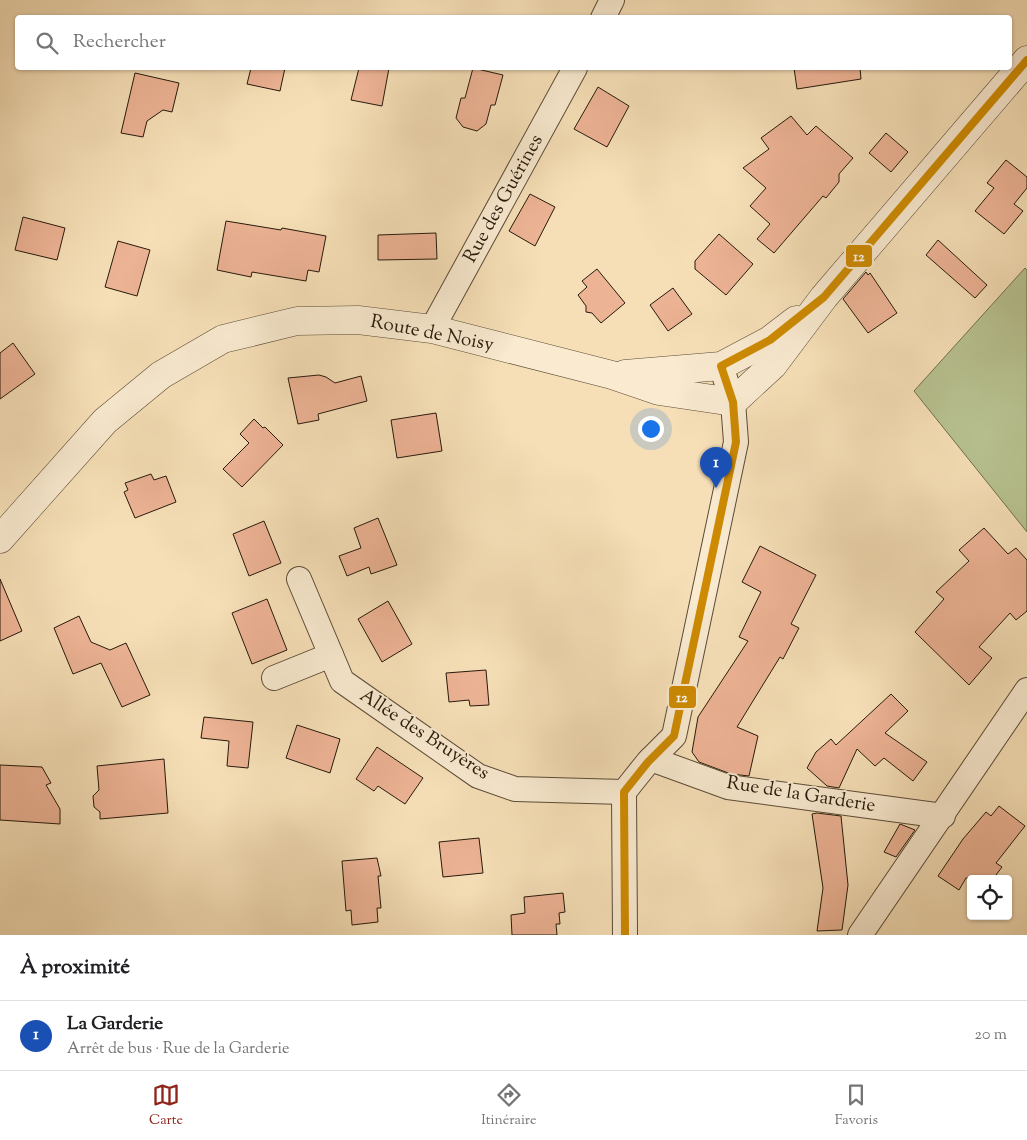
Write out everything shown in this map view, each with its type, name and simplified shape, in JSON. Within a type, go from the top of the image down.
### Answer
[{"type":"street","points":[[604,15],[612,0]]},
{"type":"street","name":"Route de Noisy","points":[[0,539],[105,421],[161,374],[223,339],[297,321],[358,320],[432,330],[612,375],[659,390],[733,402],[773,365],[824,297],[1027,60]]},
{"type":"street","name":"Rue des Guérines","points":[[432,330],[574,70]]},
{"type":"street","name":"Route de Noisy","points":[[612,375],[721,366],[770,340],[824,297]]},
{"type":"street","points":[[625,935],[624,792],[651,759],[674,736],[736,442],[733,402],[721,366]]},
{"type":"street","name":"Allée des Bruyères","points":[[299,579],[342,681],[478,776],[515,789],[624,792]]},
{"type":"street","points":[[274,678],[331,655]]},
{"type":"street","points":[[860,935],[1027,690]]},
{"type":"street","name":"Rue de la Garderie","points":[[651,759],[728,787],[942,816]]},
{"type":"green space","points":[[1025,268],[1027,270],[1027,532],[914,391]]},
{"type":"building","points":[[250,70],[285,70],[280,91],[247,84]]},
{"type":"building","points":[[358,70],[389,70],[382,106],[351,100]]},
{"type":"building","points":[[472,70],[503,75],[495,105],[491,105],[486,124],[477,131],[463,127],[456,118],[461,98],[465,98]]},
{"type":"building","points":[[794,70],[860,70],[861,79],[797,89]]},
{"type":"building","points":[[135,73],[179,83],[172,112],[163,110],[147,121],[143,137],[121,133]]},
{"type":"building","points":[[598,87],[629,106],[607,147],[574,129]]},
{"type":"building","points":[[791,116],[807,135],[816,126],[853,158],[839,174],[839,182],[826,198],[823,196],[774,253],[757,239],[770,224],[750,206],[766,188],[743,168],[769,149],[761,138]]},
{"type":"building","points":[[886,133],[908,152],[891,172],[869,153]]},
{"type":"building","points":[[1006,160],[1027,177],[1027,188],[1014,204],[1023,211],[1004,234],[975,211],[994,188],[987,183]]},
{"type":"building","points":[[530,194],[555,207],[535,246],[509,231]]},
{"type":"building","points":[[23,217],[65,228],[57,260],[15,250]]},
{"type":"building","points":[[226,221],[326,236],[319,272],[308,270],[306,281],[252,272],[251,277],[217,270]]},
{"type":"building","points":[[436,233],[437,259],[378,260],[378,235]]},
{"type":"building","points":[[719,234],[753,264],[726,295],[695,269],[695,261]]},
{"type":"building","points":[[938,240],[987,285],[975,298],[926,255]]},
{"type":"building","points":[[118,241],[150,250],[137,296],[105,287]]},
{"type":"building","points":[[597,269],[625,303],[601,323],[592,313],[586,312],[586,306],[578,295],[587,287],[582,281]]},
{"type":"building","points":[[866,272],[868,275],[870,273],[897,313],[868,333],[843,299]]},
{"type":"building","points":[[673,288],[692,314],[668,331],[650,305]]},
{"type":"building","points":[[13,343],[35,374],[0,399],[0,353]]},
{"type":"building","points":[[319,375],[335,383],[361,376],[367,401],[318,414],[319,420],[298,424],[288,378]]},
{"type":"building","points":[[436,413],[442,451],[397,458],[391,420]]},
{"type":"building","points":[[254,419],[283,445],[242,487],[223,469],[249,443],[240,434]]},
{"type":"building","points":[[151,474],[154,480],[166,476],[176,502],[135,518],[124,492],[128,490],[125,483]]},
{"type":"building","points":[[378,518],[397,565],[371,574],[369,567],[347,576],[339,556],[361,548],[354,528]]},
{"type":"building","points":[[264,521],[281,563],[249,576],[233,534]]},
{"type":"building","points":[[984,528],[1008,554],[1016,548],[1027,560],[1027,611],[1016,620],[1010,613],[979,647],[992,658],[969,685],[915,632],[944,599],[936,592],[969,561],[959,550]]},
{"type":"building","points":[[760,546],[816,575],[791,624],[799,628],[783,659],[780,657],[737,727],[758,736],[749,776],[731,774],[699,762],[692,752],[698,717],[748,641],[739,637],[761,592],[742,582]]},
{"type":"building","points":[[0,579],[22,631],[0,641]]},
{"type":"building","points":[[267,599],[287,650],[252,664],[232,613]]},
{"type":"building","points":[[388,601],[412,644],[382,662],[358,619]]},
{"type":"building","points":[[79,616],[91,642],[110,650],[126,643],[150,695],[122,707],[101,663],[73,674],[54,628]]},
{"type":"building","points":[[486,670],[489,705],[470,706],[469,700],[449,702],[446,673]]},
{"type":"building","points":[[891,694],[908,711],[885,733],[927,762],[913,781],[884,758],[875,766],[857,749],[839,788],[827,786],[807,768],[816,752],[831,739],[836,745]]},
{"type":"building","points":[[204,717],[253,722],[248,768],[227,766],[229,741],[201,738]]},
{"type":"building","points":[[297,725],[340,739],[330,773],[286,758]]},
{"type":"building","points":[[377,747],[423,778],[405,804],[378,786],[374,791],[356,779]]},
{"type":"building","points":[[164,759],[168,813],[100,819],[100,812],[94,807],[93,796],[99,790],[97,766]]},
{"type":"building","points":[[0,765],[42,767],[51,783],[46,785],[60,809],[60,824],[0,820]]},
{"type":"building","points":[[999,806],[1025,826],[996,863],[1002,867],[996,875],[967,875],[959,890],[938,876],[963,839],[986,812],[991,816]]},
{"type":"building","points":[[812,814],[841,816],[848,885],[842,930],[817,931],[823,888]]},
{"type":"building","points":[[900,824],[915,830],[896,857],[884,852]]},
{"type":"building","points":[[479,838],[483,873],[443,877],[439,842]]},
{"type":"building","points":[[377,858],[381,876],[378,876],[381,908],[377,908],[378,922],[352,925],[351,910],[346,911],[342,861]]},
{"type":"building","points":[[563,893],[565,912],[559,913],[560,924],[556,924],[557,935],[512,935],[511,915],[525,913],[524,897]]},
{"type":"transit line","name":"12","points":[[625,935],[624,792],[648,762],[674,736],[736,442],[733,402],[721,366],[770,340],[824,297],[1027,60]]},
{"type":"place","name":"La Garderie","points":[[716,488]]}]
